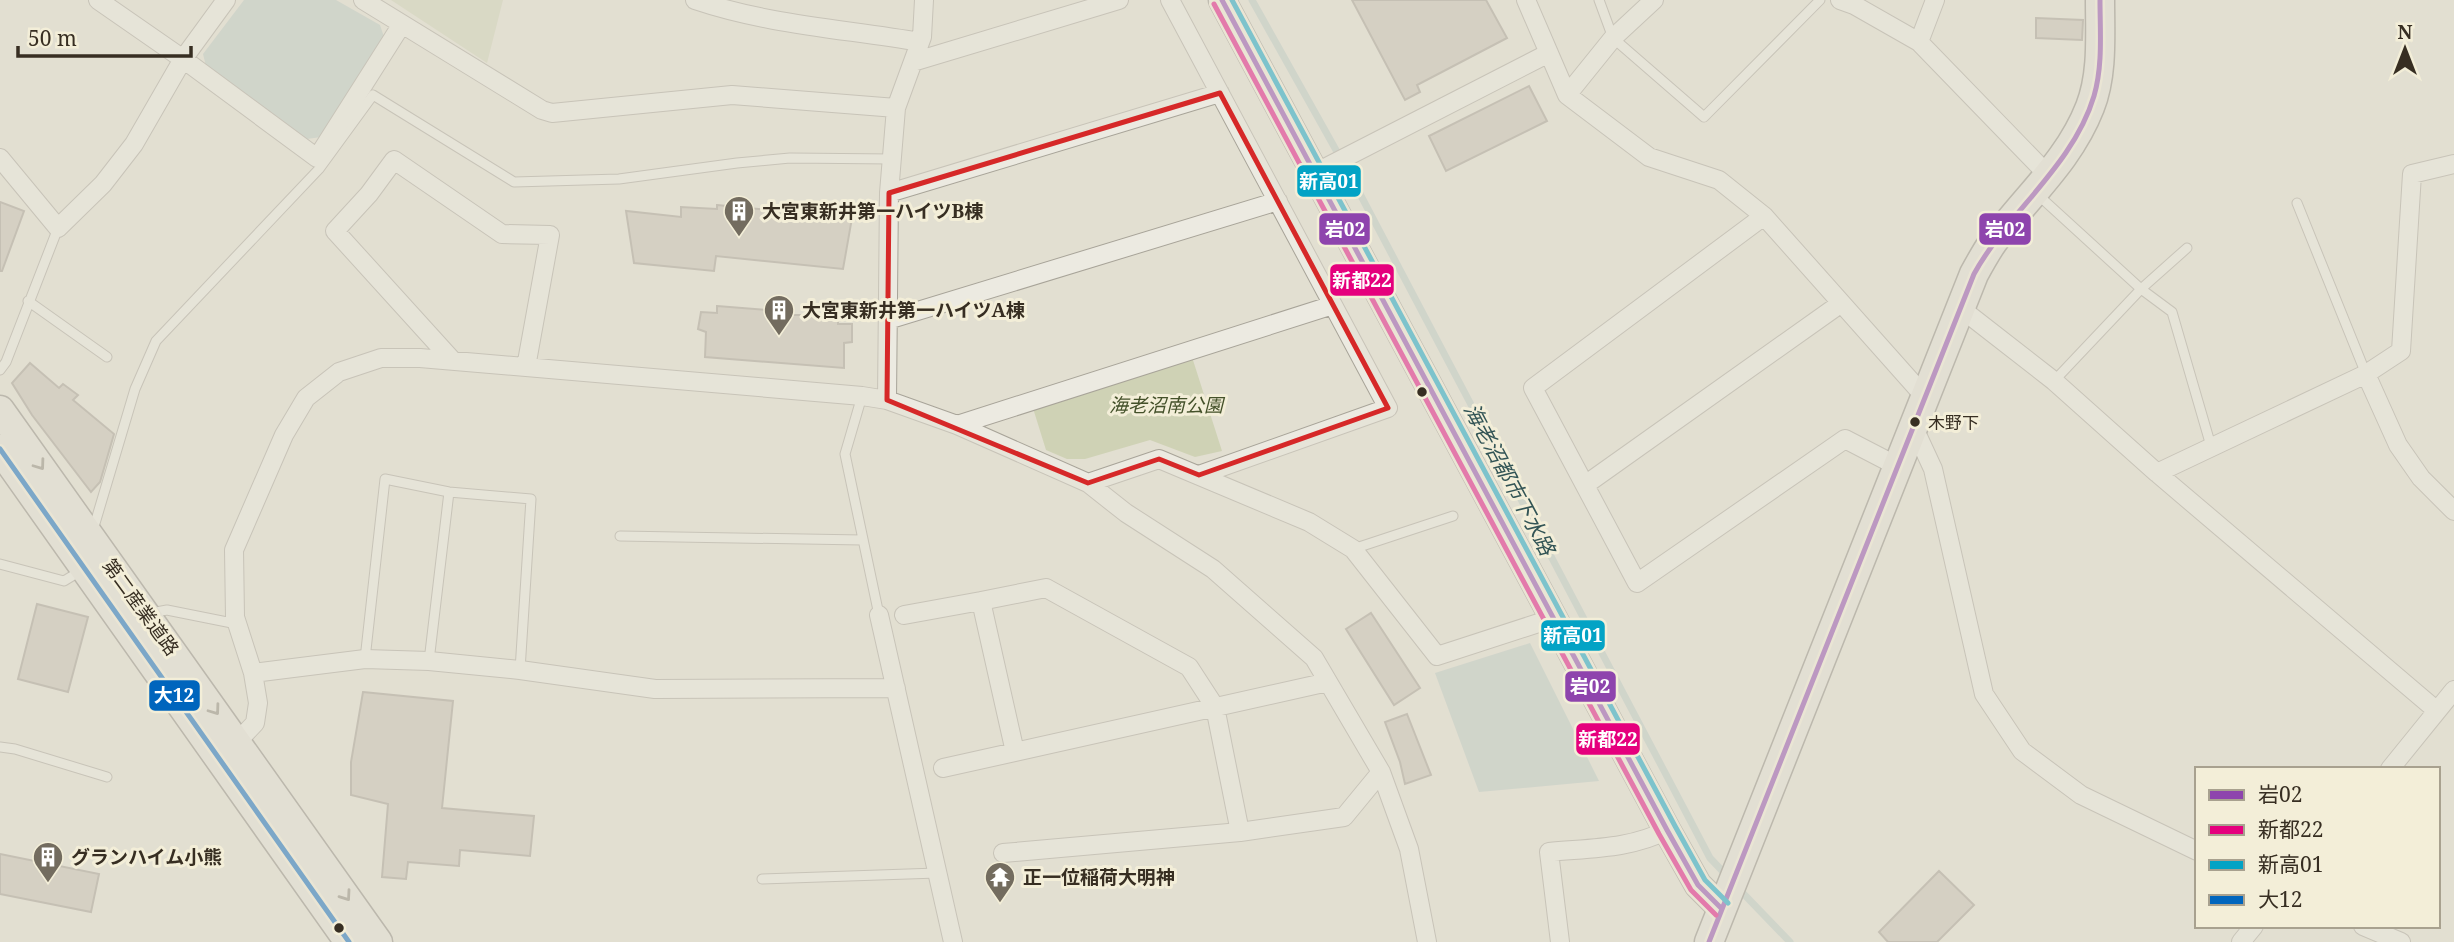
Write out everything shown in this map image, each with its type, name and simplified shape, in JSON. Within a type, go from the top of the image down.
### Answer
[{"type":"main road","points":[[1709,942],[1974,274],[1993,241],[2042,185],[2075,139],[2091,105],[2100,52],[2100,0]]},
{"type":"main road","name":"第二産業道路","points":[[0,410],[378,942]]},
{"type":"main road","name":"第二産業道路","points":[[0,449],[349,942]]},
{"type":"street","points":[[98,0],[317,158],[402,24]]},
{"type":"street","points":[[0,158],[58,228],[103,184],[134,144],[183,59],[226,0]]},
{"type":"street","points":[[363,0],[542,110],[552,113],[732,95],[896,108]]},
{"type":"street","points":[[695,0],[732,13],[799,26],[863,32],[920,42]]},
{"type":"street","points":[[887,400],[889,193],[896,108],[920,42],[924,0]]},
{"type":"street","points":[[913,62],[1119,0]]},
{"type":"street","points":[[1170,0],[1388,408],[1199,475]]},
{"type":"street","points":[[1222,0],[1321,169],[1667,830],[1698,885],[1726,900]]},
{"type":"street","points":[[1526,0],[1567,95],[1649,157],[1719,180],[1764,216],[1925,397]]},
{"type":"street","points":[[1567,95],[1614,38],[1654,0]]},
{"type":"street","points":[[1919,42],[1935,0]]},
{"type":"street","points":[[1850,2],[1919,42],[2042,185]]},
{"type":"street","points":[[1321,169],[1549,54]]},
{"type":"street","points":[[889,193],[1220,93]]},
{"type":"street","points":[[453,361],[335,231],[369,194],[394,160],[502,234],[550,235],[526,367]]},
{"type":"street","points":[[2157,473],[2366,374],[2401,351],[2412,174],[2454,164]]},
{"type":"street","points":[[887,320],[1278,201]]},
{"type":"street","points":[[1764,216],[1534,388],[1637,583],[1845,439],[1899,467]]},
{"type":"street","points":[[1585,485],[1840,304]]},
{"type":"street","points":[[957,425],[1333,305]]},
{"type":"street","points":[[1959,307],[2054,381],[2157,473],[2436,710]]},
{"type":"street","points":[[237,741],[255,723],[258,703],[253,673],[237,624],[234,550],[284,435],[306,398],[339,372],[381,358],[420,358],[887,400],[957,425],[1088,484],[1126,513],[1213,569],[1314,658],[1381,772],[1409,849],[1427,942]]},
{"type":"street","points":[[2366,374],[2398,445],[2421,478],[2453,508]]},
{"type":"street","points":[[1914,428],[1933,468],[1984,694],[2022,751],[2081,795],[2195,850]]},
{"type":"street","points":[[1088,484],[1159,459],[1309,522],[1353,549],[1437,656],[1554,618]]},
{"type":"street","points":[[904,615],[1046,588],[1189,667],[1216,707],[1240,832]]},
{"type":"street","points":[[981,601],[1015,752]]},
{"type":"street","points":[[879,615],[953,942]]},
{"type":"street","points":[[253,673],[365,659],[429,661],[520,670],[655,690],[896,688]]},
{"type":"street","points":[[943,768],[1328,682]]},
{"type":"street","points":[[2392,767],[2454,690]]},
{"type":"street","points":[[1003,853],[1240,832],[1344,817],[1381,772]]},
{"type":"street","points":[[1560,942],[1549,852],[1635,843],[1667,830]]},
{"type":"street","points":[[2241,942],[2252,928]]},
{"type":"street","points":[[2368,928],[2401,942]]},
{"type":"lane","points":[[1599,0],[1614,38],[1704,117],[1820,0]]},
{"type":"lane","points":[[91,537],[135,388],[156,341],[319,169],[373,95],[514,182],[619,179],[790,158],[892,159]]},
{"type":"lane","points":[[2042,185],[2141,289],[2172,313],[2211,446]]},
{"type":"lane","points":[[2297,203],[2366,374]]},
{"type":"lane","points":[[0,370],[6,362],[58,228]]},
{"type":"lane","points":[[2054,381],[2141,289],[2187,248]]},
{"type":"lane","points":[[28,301],[107,357]]},
{"type":"lane","points":[[862,396],[845,454],[879,615]]},
{"type":"lane","points":[[365,659],[385,479],[449,492],[531,499],[520,670]]},
{"type":"lane","points":[[429,661],[449,492]]},
{"type":"lane","points":[[1353,549],[1453,516]]},
{"type":"lane","points":[[620,536],[862,540]]},
{"type":"lane","points":[[0,564],[64,581],[84,570]]},
{"type":"lane","points":[[146,614],[167,610],[237,624]]},
{"type":"lane","points":[[0,747],[15,749],[107,777]]},
{"type":"lane","points":[[762,879],[937,873]]},
{"type":"highlighted area","points":[[1220,93],[1388,408],[1199,475],[1159,459],[1088,483],[887,400],[889,193]]},
{"type":"green space","points":[[391,0],[503,0],[487,63]]},
{"type":"green space","name":"海老沼南公園","points":[[1192,357],[1222,451],[1195,457],[1150,440],[1085,459],[1067,459],[1046,450],[1032,405]]},
{"type":"shaded area","points":[[244,0],[336,0],[380,25],[384,37],[321,137],[307,139],[206,66],[203,54]]},
{"type":"shaded area","points":[[1530,643],[1599,781],[1479,792],[1435,673]]},
{"type":"building","points":[[1352,0],[1486,0],[1507,38],[1417,85],[1420,92],[1405,100]]},
{"type":"building","points":[[2036,18],[2083,20],[2082,40],[2036,38]]},
{"type":"building","points":[[1529,86],[1547,121],[1446,171],[1429,136]]},
{"type":"building","points":[[0,202],[24,211],[2,271],[0,271]]},
{"type":"building","name":"大宮東新井第一ハイツB棟","points":[[717,205],[852,218],[843,269],[716,256],[714,271],[634,263],[626,211],[681,217],[681,207],[717,209]]},
{"type":"building","name":"大宮東新井第一ハイツA棟","points":[[717,306],[790,312],[790,315],[838,315],[838,324],[852,324],[852,342],[844,343],[844,368],[705,357],[706,332],[698,329],[701,312],[717,313]]},
{"type":"building","points":[[30,363],[59,388],[63,384],[78,395],[73,400],[114,434],[100,482],[91,492],[32,415],[12,383]]},
{"type":"building","points":[[37,604],[88,617],[68,692],[18,679]]},
{"type":"building","points":[[1371,613],[1420,688],[1394,705],[1346,629]]},
{"type":"building","points":[[363,692],[453,701],[442,808],[534,816],[530,856],[460,850],[459,866],[408,862],[406,879],[382,877],[388,804],[351,795],[351,762]]},
{"type":"building","points":[[1407,714],[1431,775],[1405,784],[1385,722]]},
{"type":"building","name":"グランハイム小熊","points":[[0,854],[99,874],[91,912],[0,894]]},
{"type":"building","points":[[1939,871],[1974,905],[1937,942],[1888,942],[1879,932]]},
{"type":"waterway","name":"海老沼都市下水路","points":[[1252,0],[1350,175],[1710,858],[1729,878]]},
{"type":"waterway","name":"海老沼都市下水路","points":[[1737,887],[1790,942]]},
{"type":"transit line","name":"岩02","points":[[1222,0],[1667,830],[1698,885],[1722,909]]},
{"type":"transit line","name":"新高01","points":[[1232,0],[1675,826],[1705,880],[1728,903]]},
{"type":"transit line","name":"岩02","points":[[1709,942],[1974,274],[2004,230],[2056,167],[2084,121],[2094,96],[2099,72],[2100,0]]},
{"type":"transit line","name":"新都22","points":[[1214,4],[1659,834],[1691,890],[1716,915]]},
{"type":"transit line","name":"大12","points":[[0,449],[349,942]]},
{"type":"place","name":"大宮東新井第一ハイツB棟","points":[[739,238]]},
{"type":"place","name":"大宮東新井第一ハイツA棟","points":[[779,337]]},
{"type":"place","name":"木野下","points":[[1915,422]]},
{"type":"place","name":"グランハイム小熊","points":[[48,884]]},
{"type":"place","name":"正一位稲荷大明神","points":[[1000,904]]}]
